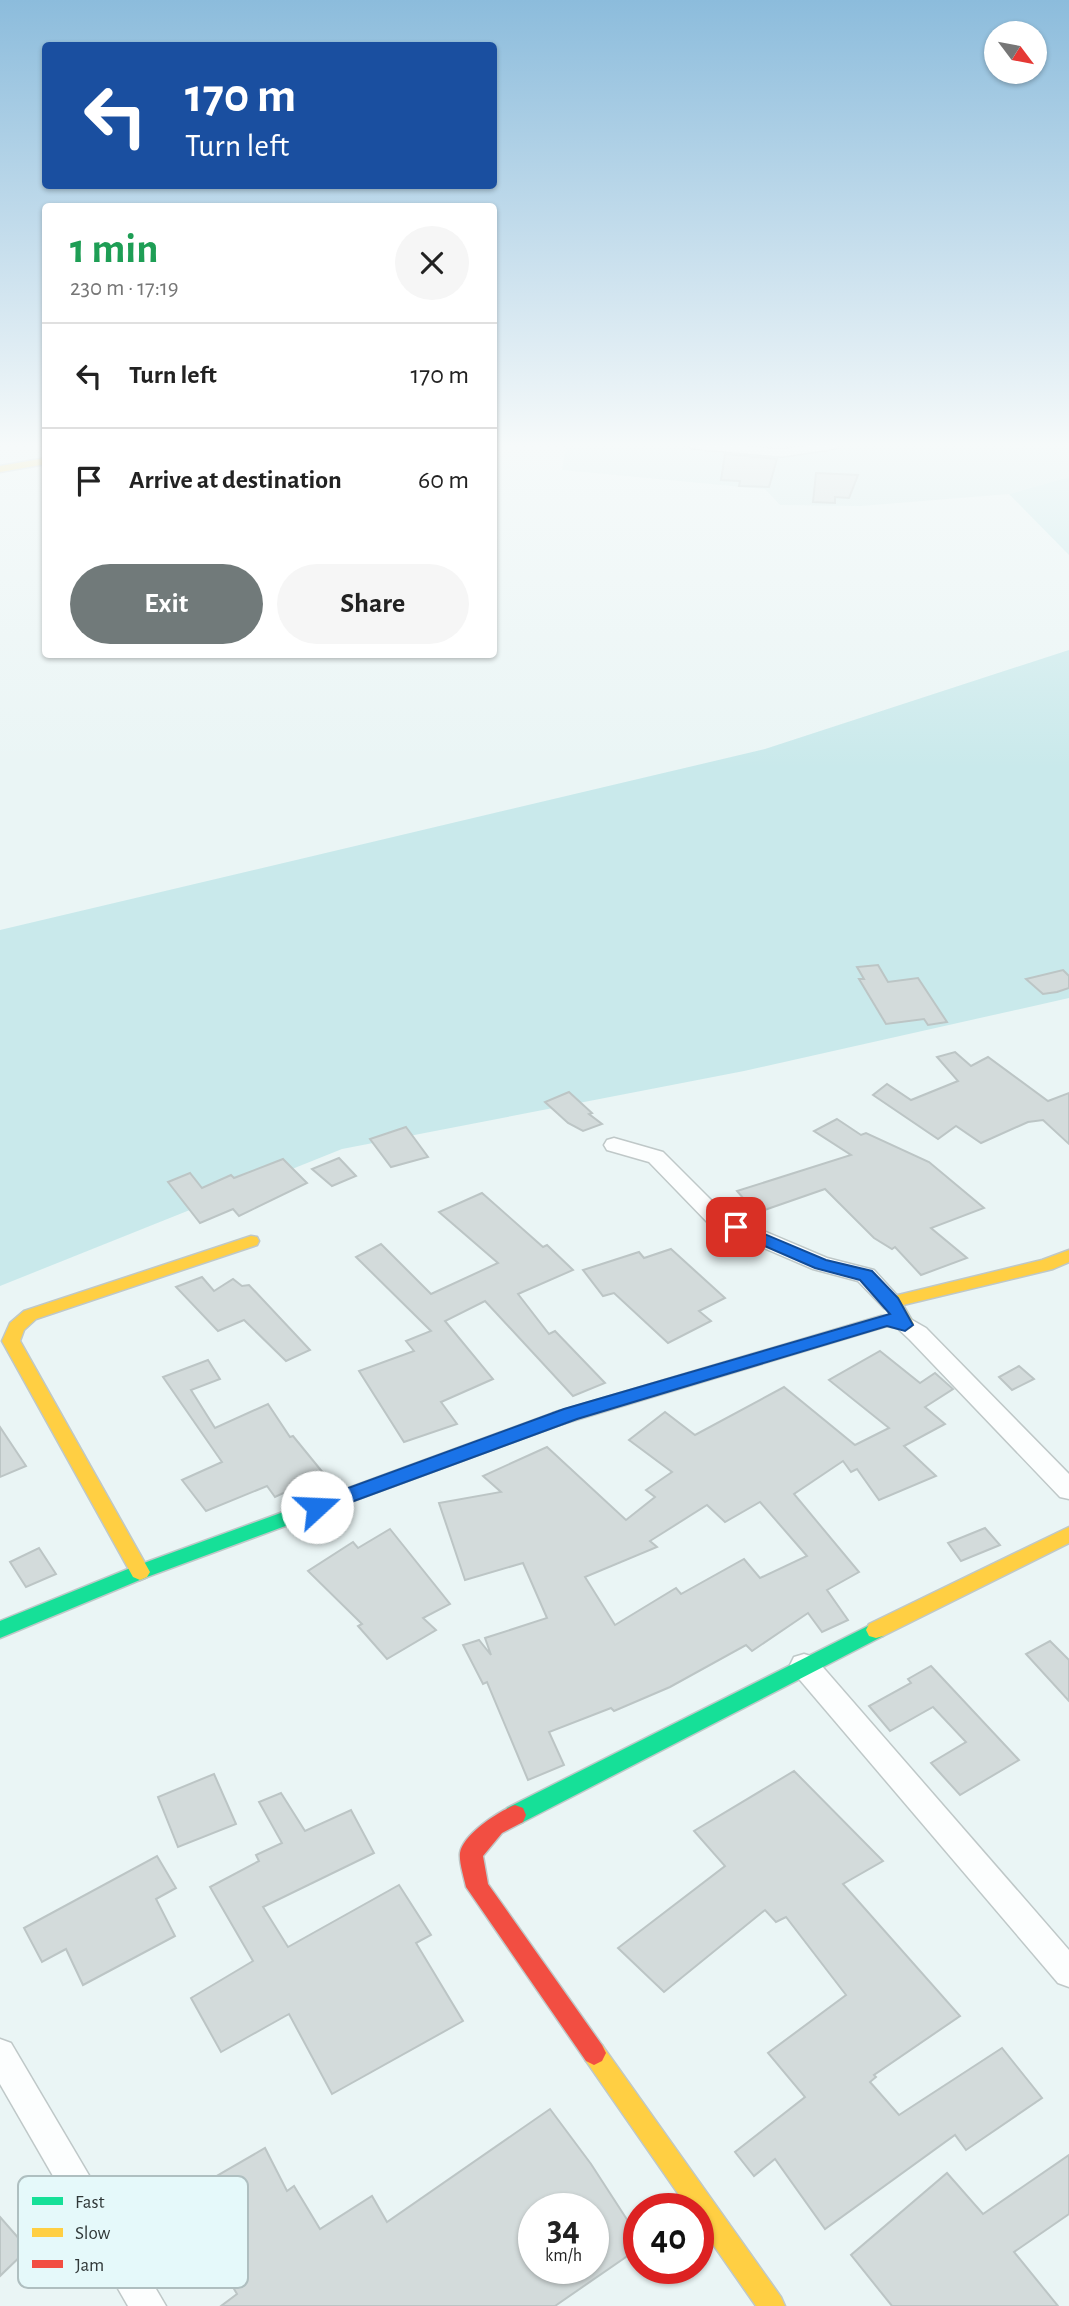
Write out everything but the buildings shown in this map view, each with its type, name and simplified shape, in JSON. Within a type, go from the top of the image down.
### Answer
[{"type":"street","points":[[614,1144],[656,1157],[718,1220],[821,1264],[866,1275],[892,1302],[905,1325]]},
{"type":"street","points":[[139,1572],[11,1341],[16,1327],[30,1315],[251,1241]]},
{"type":"street","points":[[892,1302],[1047,1265],[1069,1256]]},
{"type":"street","points":[[0,1630],[139,1572],[570,1414],[887,1320],[905,1325],[918,1334],[1069,1490]]},
{"type":"street","points":[[772,2306],[477,1887],[471,1853],[495,1826],[804,1665],[1069,1534]]},
{"type":"street","points":[[804,1665],[1069,1973]]},
{"type":"street","points":[[0,2054],[72,2176]]},
{"type":"street","points":[[137,2288],[148,2306]]},
{"type":"shaded area","points":[[1069,650],[1069,998],[744,1071],[342,1149],[0,1286],[0,930],[765,749]]},
{"type":"traffic: fast","points":[[0,1630],[140,1572],[559,1418]]},
{"type":"traffic: fast","points":[[515,1815],[876,1630]]},
{"type":"traffic: slow","points":[[140,1572],[11,1341],[16,1327],[30,1315],[251,1241]]},
{"type":"traffic: slow","points":[[559,1418],[887,1320],[905,1324],[892,1302],[1047,1265],[1069,1256]]},
{"type":"traffic: slow","points":[[876,1630],[1069,1534]]},
{"type":"traffic: slow","points":[[594,2053],[772,2306]]},
{"type":"traffic: jam","points":[[515,1815],[494,1826],[471,1853],[477,1887],[594,2053]]},
{"type":"route","points":[[317,1507],[570,1414],[887,1320],[905,1325],[892,1302],[866,1275],[821,1264],[736,1227]]}]
